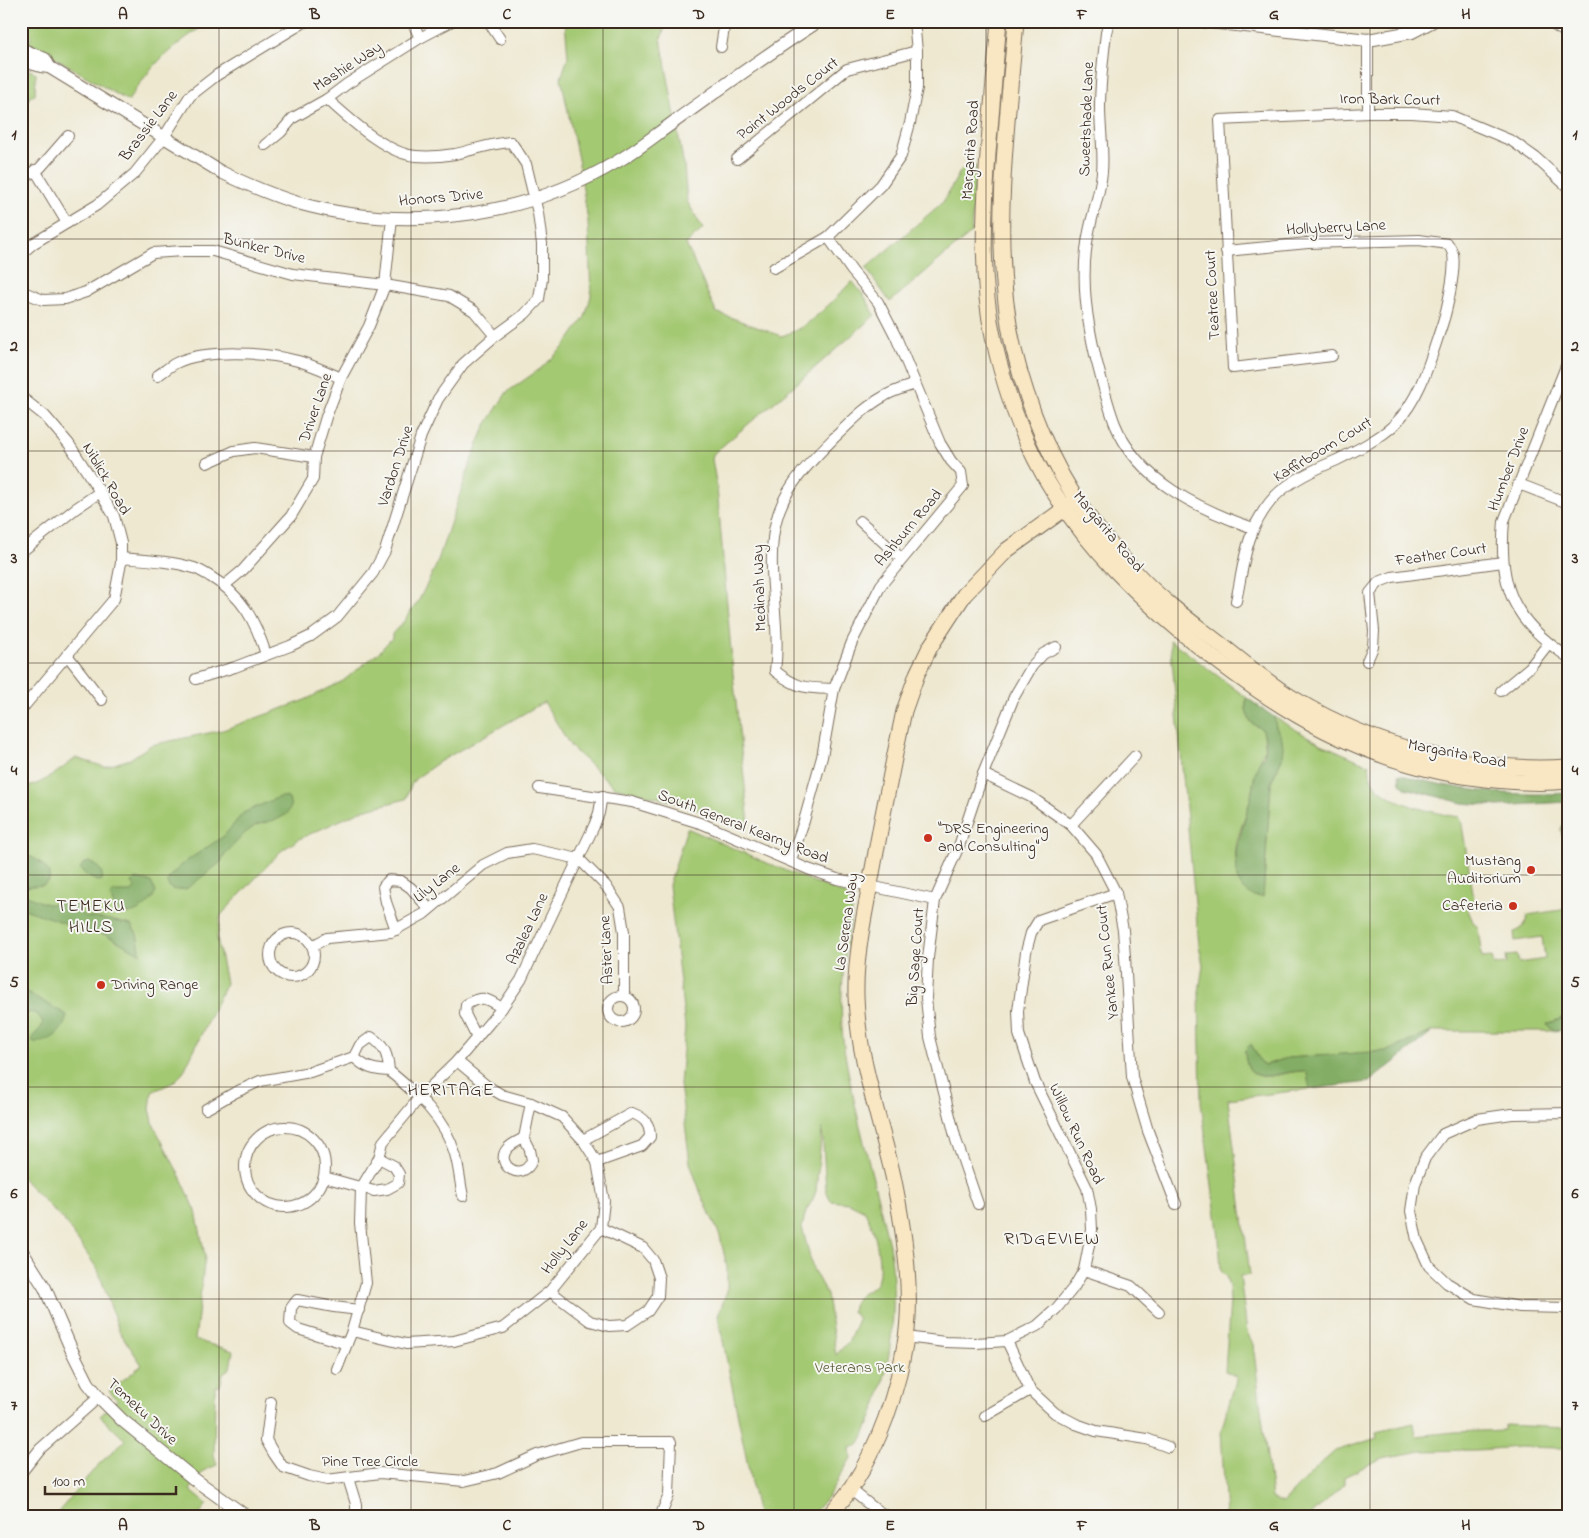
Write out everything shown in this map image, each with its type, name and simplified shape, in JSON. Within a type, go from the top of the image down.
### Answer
[{"type":"main road","name":"Margarita Road","points":[[999,21],[985,201],[983,252],[985,289],[993,338],[1014,414],[1052,490],[1071,505],[1105,538],[1141,578],[1188,620],[1272,684],[1334,720],[1361,733],[1399,746],[1456,761],[1532,769],[1568,767]]},
{"type":"main road","name":"Margarita Road","points":[[1016,21],[1002,210],[1003,282],[1014,351],[1031,404],[1071,505],[1094,548],[1161,615],[1240,678],[1274,702],[1309,723],[1347,742],[1421,768],[1467,777],[1514,782],[1568,781]]},
{"type":"main road","name":"La Serena Way","points":[[828,1517],[850,1489],[868,1460],[881,1429],[897,1379],[906,1337],[906,1260],[897,1197],[862,1060],[857,1023],[856,992],[858,947],[904,711],[917,674],[930,647],[964,595],[1007,550],[1071,505]]},
{"type":"street","name":"Brassie Lane","points":[[21,254],[34,242],[97,206],[135,173],[164,137],[190,96],[216,75],[306,21]]},
{"type":"street","points":[[412,21],[420,38]]},
{"type":"street","name":"Mashie Way","points":[[265,145],[281,132],[293,118],[327,99],[347,84],[420,38],[452,21]]},
{"type":"street","points":[[488,21],[500,39]]},
{"type":"street","points":[[721,47],[725,21]]},
{"type":"street","name":"Honors Drive","points":[[21,60],[50,67],[221,172],[251,186],[298,203],[348,214],[392,218],[454,216],[487,211],[534,199],[592,176],[619,161],[792,38],[819,21]]},
{"type":"street","points":[[774,268],[828,237],[881,184],[901,156],[917,88],[917,51],[914,21]]},
{"type":"street","name":"Sweetshade Lane","points":[[1109,21],[1106,33],[1100,106],[1102,172],[1096,208],[1086,242],[1084,289],[1087,318],[1105,393],[1116,425],[1127,447],[1160,482],[1186,499],[1253,528]]},
{"type":"street","points":[[1201,21],[1368,40],[1412,32],[1433,21]]},
{"type":"street","points":[[1547,21],[1568,34]]},
{"type":"street","points":[[1368,40],[1368,113]]},
{"type":"street","name":"Honors Drive","points":[[21,48],[45,59],[50,67]]},
{"type":"street","name":"Point Woods Court","points":[[738,159],[847,70],[917,51]]},
{"type":"street","name":"Vardon Drive","points":[[196,679],[290,646],[311,636],[338,617],[373,573],[385,551],[421,436],[438,399],[463,364],[495,336],[525,314],[539,299],[542,279],[542,244],[538,213],[526,164],[511,142],[454,154],[415,156],[394,149],[368,135],[327,99]]},
{"type":"street","name":"Iron Bark Court","points":[[1220,120],[1368,113],[1412,113],[1452,116],[1512,141],[1536,158],[1568,187]]},
{"type":"street","name":"Teatree Court","points":[[1220,120],[1233,368],[1332,356]]},
{"type":"street","points":[[21,179],[40,168],[68,136]]},
{"type":"street","points":[[35,170],[67,223]]},
{"type":"street","name":"Driver Lane","points":[[225,585],[243,570],[291,516],[313,479],[314,458],[326,416],[341,378],[369,326],[385,285],[392,218]]},
{"type":"street","name":"Ashburn Road","points":[[791,860],[822,758],[834,690],[852,642],[881,585],[963,486],[961,472],[950,461],[940,442],[896,336],[878,302],[852,271],[828,237]]},
{"type":"street","name":"Hollyberry Lane","points":[[1226,251],[1308,244],[1420,240],[1448,244]]},
{"type":"street","name":"Kaffirboom Court","points":[[1236,601],[1246,547],[1253,528],[1270,501],[1289,485],[1318,468],[1353,452],[1377,437],[1394,425],[1409,406],[1430,363],[1446,313],[1453,265],[1453,254],[1448,244]]},
{"type":"street","name":"Bunker Drive","points":[[21,291],[43,300],[65,299],[86,292],[152,253],[183,250],[213,251],[292,274],[385,285],[449,296],[474,311],[495,336]]},
{"type":"street","points":[[157,376],[175,363],[193,356],[218,354],[262,355],[298,361],[341,378]]},
{"type":"street","name":"Humber Drive","points":[[1568,362],[1565,374],[1504,521],[1503,562],[1507,584],[1514,603],[1528,624],[1548,644],[1568,657]]},
{"type":"street","name":"Medinah Way","points":[[834,690],[791,684],[775,672],[778,654],[772,563],[776,521],[790,487],[800,473],[854,419],[884,396],[915,384]]},
{"type":"street","name":"Niblick Road","points":[[21,397],[45,416],[69,444],[114,516],[121,543],[119,579],[114,599],[21,710]]},
{"type":"street","points":[[207,463],[234,451],[255,448],[314,458]]},
{"type":"street","points":[[1519,484],[1568,503]]},
{"type":"street","points":[[21,552],[100,492]]},
{"type":"street","points":[[860,521],[902,559]]},
{"type":"street","points":[[121,558],[196,568],[225,585],[243,604],[256,626],[266,654]]},
{"type":"street","name":"Feather Court","points":[[1367,661],[1373,647],[1374,631],[1370,594],[1379,582],[1392,577],[1503,562]]},
{"type":"street","points":[[1501,691],[1530,667],[1548,644]]},
{"type":"street","name":"Big Sage Court","points":[[978,1204],[956,1140],[930,1038],[926,998],[928,958],[935,900],[959,846],[983,774],[1014,696],[1043,654],[1056,647]]},
{"type":"street","points":[[68,655],[102,700]]},
{"type":"street","points":[[1071,825],[1135,756]]},
{"type":"street","name":"Yankee Run Court","points":[[983,774],[1031,797],[1071,825],[1096,854],[1116,893],[1124,948],[1132,1077],[1148,1131],[1176,1204]]},
{"type":"street","name":"South General Kearny Road","points":[[539,788],[632,802],[703,824],[791,860],[808,869],[837,879],[935,900]]},
{"type":"street","name":"Azalea Lane","points":[[457,1061],[502,1008],[521,980],[579,859],[599,813],[602,796]]},
{"type":"street","name":"Lily Lane","points":[[312,946],[327,938],[376,934],[396,930],[429,909],[483,865],[507,853],[532,849],[579,859]]},
{"type":"street","name":"Aster Lane","points":[[579,859],[606,886],[620,906],[624,932],[624,996]]},
{"type":"street","points":[[396,930],[384,894],[384,887],[389,880],[401,881],[411,888],[429,909]]},
{"type":"street","name":"Willow Run Road","points":[[906,1337],[968,1343],[1007,1341],[1037,1326],[1056,1309],[1074,1287],[1084,1270],[1092,1230],[1087,1188],[1035,1082],[1020,1034],[1018,1011],[1026,952],[1031,933],[1039,920],[1116,893]]},
{"type":"street","points":[[294,932],[308,939],[312,946],[314,959],[307,971],[301,975],[294,977],[281,975],[271,964],[270,949],[273,942],[279,936],[294,932]]},
{"type":"street","points":[[477,1038],[465,1014],[466,1005],[479,998],[486,999],[502,1008]]},
{"type":"street","points":[[206,1109],[260,1081],[310,1072],[354,1058],[360,1045],[371,1037],[380,1043],[386,1051],[389,1071]]},
{"type":"street","points":[[354,1058],[372,1070],[389,1071],[420,1097],[442,1124],[455,1154],[463,1196]]},
{"type":"street","points":[[337,1369],[352,1331],[366,1283],[360,1223],[361,1188],[379,1158],[383,1142],[420,1097],[457,1061]]},
{"type":"street","name":"Holly Lane","points":[[352,1331],[406,1344],[454,1341],[503,1328],[550,1291],[601,1228],[604,1201],[597,1162],[582,1140],[562,1117],[531,1102],[502,1095],[487,1086],[457,1061]]},
{"type":"street","points":[[524,1138],[531,1102]]},
{"type":"street","points":[[1568,1113],[1512,1114],[1477,1118],[1443,1134],[1425,1158],[1415,1184],[1411,1211],[1416,1240],[1429,1266],[1447,1284],[1474,1299],[1520,1307],[1568,1308]]},
{"type":"street","points":[[582,1140],[632,1114],[641,1116],[647,1122],[650,1137],[642,1146],[597,1162]]},
{"type":"street","points":[[279,1128],[292,1128],[304,1132],[315,1140],[322,1151],[325,1164],[324,1177],[319,1189],[310,1199],[298,1205],[285,1207],[272,1205],[260,1199],[246,1177],[249,1151],[256,1140],[266,1132],[279,1128]]},
{"type":"street","points":[[324,1177],[374,1191],[387,1189],[398,1183],[400,1174],[394,1166],[379,1158]]},
{"type":"street","points":[[550,1291],[590,1321],[609,1326],[627,1325],[648,1311],[658,1296],[659,1278],[653,1260],[643,1248],[601,1228]]},
{"type":"street","name":"Temeku Drive","points":[[21,1250],[45,1288],[72,1351],[88,1383],[99,1397],[122,1420],[194,1479],[247,1517]]},
{"type":"street","points":[[1084,1270],[1131,1286],[1159,1312]]},
{"type":"street","points":[[347,1344],[298,1329],[290,1323],[291,1308],[297,1300],[359,1310]]},
{"type":"street","points":[[1007,1341],[1030,1390],[1055,1413],[1076,1424],[1096,1431],[1147,1439],[1168,1447]]},
{"type":"street","points":[[985,1416],[1030,1390]]},
{"type":"street","points":[[21,1473],[40,1449],[99,1397]]},
{"type":"street","name":"Pine Tree Circle","points":[[271,1402],[266,1440],[283,1467],[327,1480],[380,1473],[464,1481],[498,1473],[537,1455],[582,1442],[671,1442],[669,1495],[660,1517]]},
{"type":"street","points":[[348,1478],[356,1504],[356,1517]]},
{"type":"street","points":[[850,1489],[888,1517]]},
{"type":"green space","points":[[21,21],[211,21],[164,56],[137,87],[128,101],[28,42],[32,37],[21,25]]},
{"type":"green space","points":[[565,21],[667,21],[661,39],[684,166],[687,201],[703,229],[686,244],[716,312],[781,336],[801,328],[852,281],[865,297],[875,315],[714,453],[712,459],[717,488],[733,674],[749,824],[733,823],[680,803],[614,787],[571,747],[544,702],[439,762],[415,779],[406,799],[363,810],[299,839],[281,851],[221,915],[217,938],[226,983],[183,1073],[174,1082],[152,1092],[150,1109],[154,1126],[196,1211],[205,1256],[195,1340],[233,1351],[230,1368],[223,1373],[220,1386],[215,1386],[214,1455],[217,1465],[203,1471],[190,1490],[207,1504],[197,1517],[54,1517],[97,1466],[125,1440],[100,1416],[117,1400],[109,1391],[142,1365],[119,1331],[98,1270],[65,1222],[21,1177],[21,788],[43,781],[76,758],[105,767],[130,759],[151,745],[223,730],[303,701],[343,681],[378,653],[392,638],[392,634],[419,600],[436,566],[472,458],[486,425],[507,392],[540,369],[563,348],[585,317],[591,296],[588,221],[579,164],[561,78],[568,57]]},
{"type":"green space","points":[[21,67],[36,73],[35,95],[31,95],[21,112]]},
{"type":"green space","points":[[976,166],[971,233],[890,302],[866,268],[943,202],[961,170]]},
{"type":"green space","points":[[1170,640],[1247,698],[1246,711],[1250,721],[1263,730],[1264,749],[1255,774],[1252,794],[1238,840],[1235,857],[1241,871],[1263,897],[1271,783],[1282,758],[1274,717],[1319,743],[1369,765],[1373,781],[1390,797],[1413,806],[1461,819],[1475,905],[1467,908],[1474,924],[1478,927],[1482,958],[1492,957],[1494,965],[1507,964],[1506,956],[1517,955],[1519,963],[1545,959],[1542,937],[1515,941],[1514,932],[1524,926],[1527,915],[1568,909],[1568,978],[1562,982],[1568,991],[1568,1016],[1547,1024],[1553,1031],[1434,1031],[1387,1051],[1288,1058],[1265,1065],[1261,1063],[1251,1044],[1245,1050],[1247,1063],[1251,1071],[1258,1075],[1266,1076],[1304,1071],[1307,1074],[1310,1089],[1228,1099],[1250,1275],[1240,1276],[1247,1332],[1253,1344],[1272,1498],[1283,1503],[1335,1451],[1377,1438],[1376,1432],[1414,1423],[1416,1436],[1504,1430],[1505,1425],[1565,1428],[1566,1421],[1568,1422],[1568,1450],[1562,1448],[1519,1447],[1422,1451],[1382,1458],[1344,1477],[1344,1484],[1309,1517],[1226,1517],[1221,1431],[1237,1377],[1225,1371],[1230,1301],[1229,1286],[1226,1276],[1221,1271],[1219,1238],[1201,1102],[1199,992],[1203,965],[1199,945]]},
{"type":"green space","points":[[1247,698],[1274,717],[1276,727],[1282,738],[1283,747],[1282,758],[1271,783],[1263,897],[1253,896],[1243,889],[1237,879],[1236,850],[1251,797],[1255,775],[1259,762],[1264,756],[1266,741],[1263,730],[1250,721],[1246,711]]},
{"type":"green space","points":[[1399,774],[1419,780],[1482,791],[1525,794],[1568,793],[1568,802],[1498,806],[1462,803],[1405,788],[1400,783]]},
{"type":"green space","points":[[279,797],[289,799],[291,807],[287,814],[278,819],[256,825],[244,834],[226,853],[220,863],[186,889],[174,890],[169,887],[167,882],[171,875],[185,862],[224,836],[243,813]]},
{"type":"green space","points":[[1563,825],[1566,825],[1568,839],[1568,875],[1561,829]]},
{"type":"green space","name":"Veterans Park","points":[[687,828],[854,898],[843,973],[842,1029],[859,1124],[890,1249],[893,1312],[884,1381],[869,1424],[859,1445],[850,1448],[851,1458],[829,1495],[810,1517],[758,1517],[718,1316],[727,1291],[727,1267],[720,1236],[701,1194],[690,1163],[680,1084],[685,1027],[669,885]],"holes":[[[822,1128],[826,1190],[831,1201],[849,1203],[865,1211],[874,1233],[879,1261],[877,1282],[855,1301],[852,1311],[858,1319],[849,1341],[836,1355],[827,1295],[813,1269],[802,1227],[806,1211],[816,1191]]]},
{"type":"green space","points":[[21,854],[41,863],[48,871],[49,876],[49,881],[43,885],[24,887],[23,891],[25,893],[49,904],[73,904],[86,917],[131,925],[137,934],[141,954],[106,935],[85,930],[21,908]]},
{"type":"green space","points":[[89,862],[101,871],[102,880],[97,881],[87,876],[80,869],[83,864]]},
{"type":"green space","points":[[135,879],[151,882],[156,892],[140,910],[129,914],[123,913],[115,907],[110,896],[114,892],[132,892],[135,888],[132,882]]},
{"type":"green space","points":[[25,991],[67,1015],[63,1027],[50,1039],[32,1042],[32,1037],[41,1028],[43,1022],[38,1015],[31,1012],[21,1017],[21,994]]},
{"type":"green space","points":[[1568,1016],[1568,1029],[1553,1031],[1547,1024]]},
{"type":"green space","points":[[1434,1031],[1369,1082],[1310,1089],[1307,1074],[1304,1071],[1266,1076],[1258,1075],[1251,1071],[1247,1063],[1245,1050],[1251,1044],[1261,1063],[1265,1065],[1288,1058],[1387,1051]]},
{"type":"place","name":"\"DRS Engineering and Consulting\"","points":[[928,838]]},
{"type":"place","name":"Mustang Auditorium","points":[[1531,870]]},
{"type":"place","name":"Cafeteria","points":[[1513,906]]},
{"type":"place","name":"Driving Range","points":[[101,985]]},
{"type":"district","name":"TEMEKU HILLS","points":[[91,918]]},
{"type":"district","name":"HERITAGE","points":[[451,1091]]},
{"type":"district","name":"RIDGEVIEW","points":[[1052,1240]]}]
